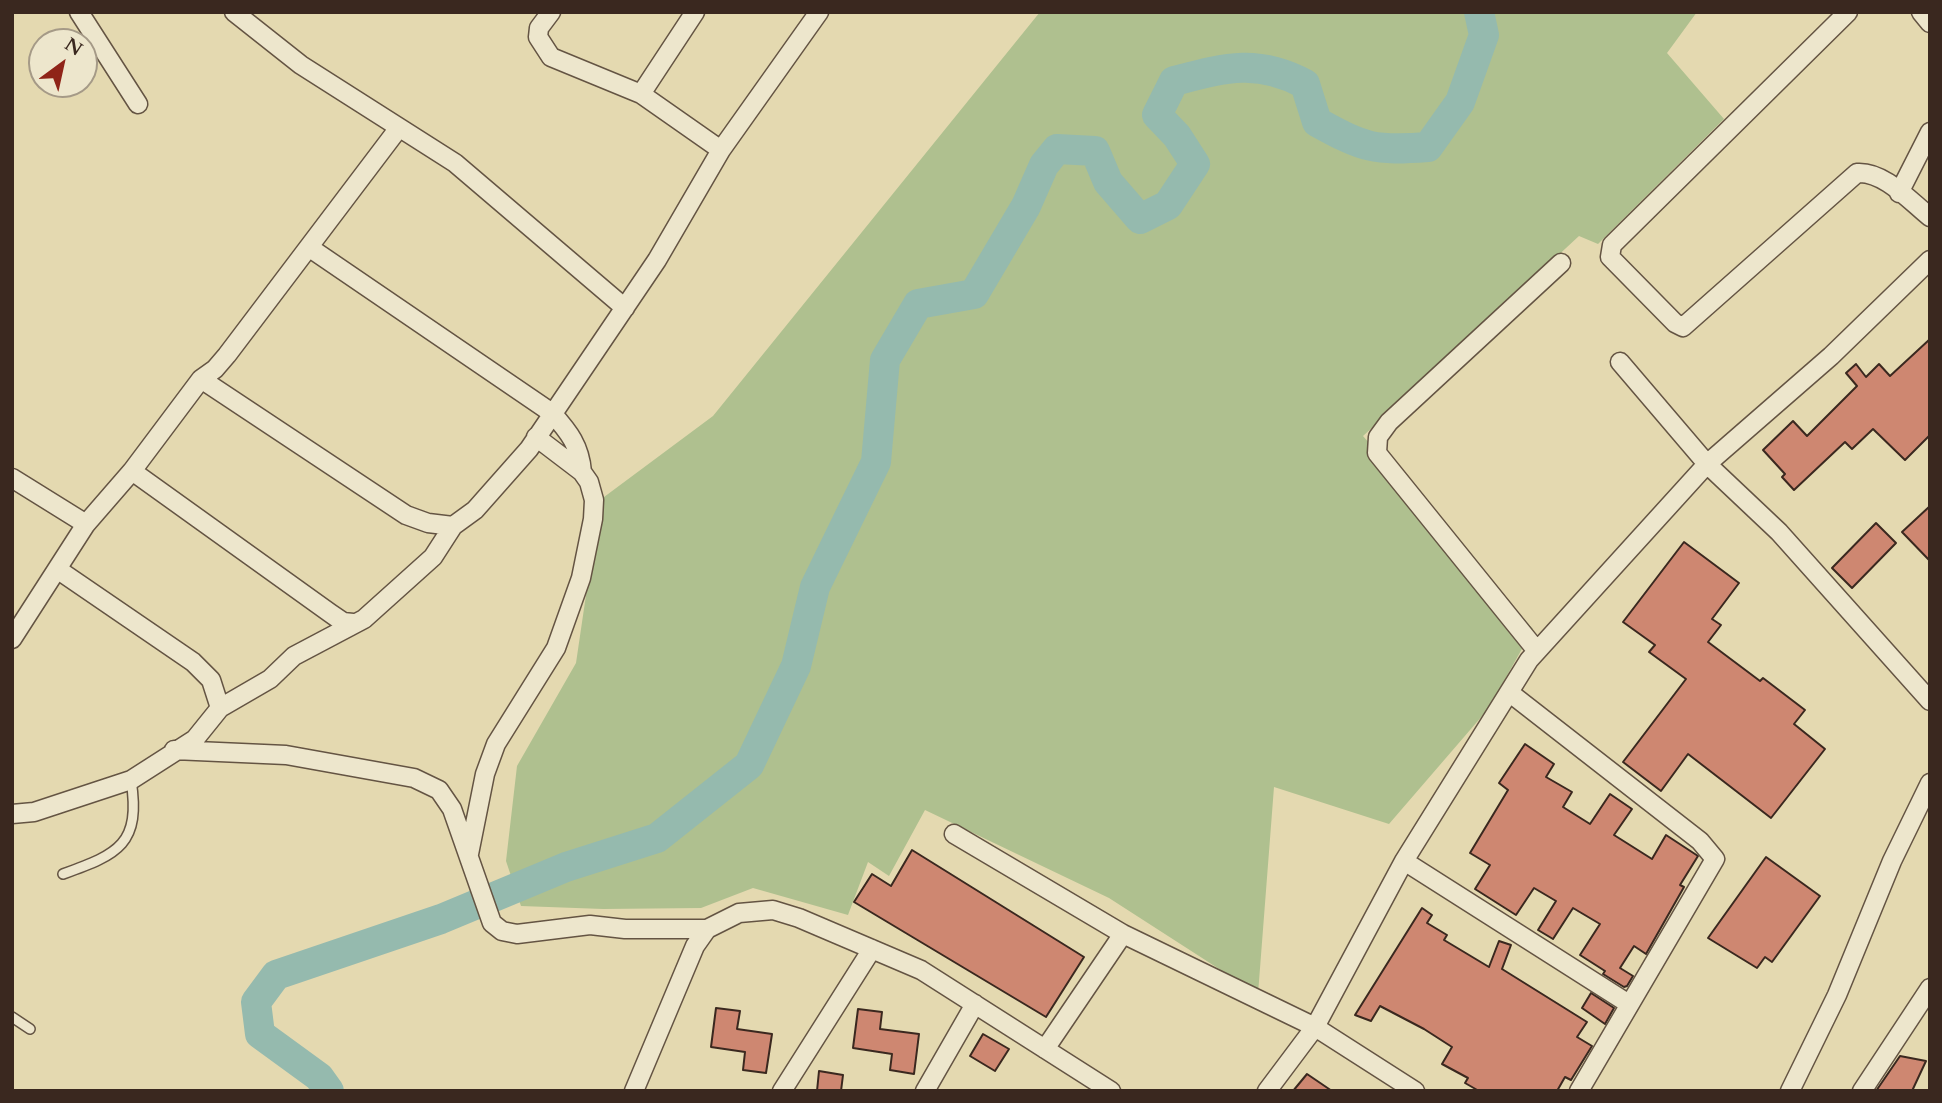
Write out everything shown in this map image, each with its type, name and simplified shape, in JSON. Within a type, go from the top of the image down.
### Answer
[{"type":"street","points":[[79,12],[138,104]]},
{"type":"street","points":[[234,12],[301,65],[455,163],[625,307]]},
{"type":"street","points":[[551,12],[538,28],[538,37],[551,57],[641,94],[721,150]]},
{"type":"street","points":[[641,94],[695,12]]},
{"type":"street","points":[[12,814],[34,812],[131,780],[195,738],[220,708],[270,679],[294,656],[365,619],[433,557],[453,526],[475,510],[504,480],[537,437],[657,260],[721,150],[819,12]]},
{"type":"street","points":[[1849,12],[1612,245],[1610,257],[1675,323],[1683,327],[1857,173],[1867,172],[1881,178],[1930,217]]},
{"type":"street","points":[[1921,12],[1930,23]]},
{"type":"street","points":[[12,639],[86,524],[132,471],[201,379],[215,369],[310,248],[398,129]]},
{"type":"street","points":[[1899,193],[1930,132]]},
{"type":"street","points":[[310,248],[552,413],[571,436],[580,453],[582,472],[594,500],[582,578],[556,649],[496,744],[485,774],[469,854]]},
{"type":"street","points":[[1267,1091],[1315,1027],[1404,860],[1537,651],[1707,464],[1831,356],[1930,260]]},
{"type":"street","points":[[1537,651],[1377,453],[1378,437],[1389,422],[1561,263]]},
{"type":"street","points":[[1620,362],[1707,464],[1779,532],[1930,701]]},
{"type":"street","points":[[201,379],[406,515],[428,523],[453,526]]},
{"type":"street","points":[[537,437],[582,472]]},
{"type":"street","points":[[132,471],[343,622],[353,623]]},
{"type":"street","points":[[12,478],[86,524]]},
{"type":"street","points":[[57,569],[193,662],[211,680],[220,708]]},
{"type":"street","points":[[1510,693],[1700,841],[1715,859],[1579,1091]]},
{"type":"street","points":[[174,750],[286,755],[414,778],[439,790],[452,809],[492,923],[502,932],[517,934],[590,925],[625,929],[707,929],[739,913],[773,909],[921,970],[1104,1089]]},
{"type":"street","points":[[1790,1091],[1837,995],[1892,861],[1930,783]]},
{"type":"street","points":[[954,834],[1123,934],[1315,1027],[1415,1091]]},
{"type":"street","points":[[1404,860],[1629,1004]]},
{"type":"street","points":[[634,1091],[695,946],[707,929]]},
{"type":"street","points":[[1045,1049],[1123,934]]},
{"type":"street","points":[[782,1091],[872,949]]},
{"type":"street","points":[[1862,1091],[1930,988]]},
{"type":"street","points":[[925,1091],[975,1004]]},
{"type":"lane","points":[[63,874],[90,864],[122,846],[135,823],[131,780]]},
{"type":"lane","points":[[12,1017],[30,1029]]},
{"type":"green space","points":[[1040,12],[1697,12],[1667,53],[1724,119],[1598,244],[1579,236],[1363,436],[1533,629],[1489,708],[1389,824],[1274,787],[1258,994],[1109,898],[925,810],[889,876],[868,862],[848,915],[753,888],[701,908],[521,906],[506,861],[517,766],[576,663],[600,500],[713,416]]},
{"type":"building","points":[[1930,339],[1930,435],[1905,460],[1873,429],[1852,449],[1845,442],[1794,490],[1782,477],[1785,474],[1763,450],[1793,421],[1807,436],[1857,386],[1846,373],[1856,364],[1866,377],[1879,364],[1890,376]]},
{"type":"building","points":[[1930,506],[1930,561],[1902,532]]},
{"type":"building","points":[[1876,523],[1896,543],[1852,588],[1832,568]]},
{"type":"building","points":[[1684,542],[1739,583],[1712,619],[1721,625],[1708,642],[1805,710],[1794,724],[1825,749],[1771,818],[1688,754],[1661,791],[1623,762],[1686,679],[1649,652],[1655,645],[1623,622]]},
{"type":"building","points":[[1525,744],[1554,764],[1546,777],[1572,792],[1563,807],[1590,824],[1610,794],[1632,809],[1614,835],[1652,859],[1666,835],[1698,856],[1680,885],[1684,887],[1646,954],[1634,946],[1620,968],[1633,976],[1627,986],[1624,987],[1603,974],[1605,971],[1580,955],[1600,924],[1573,908],[1553,939],[1538,930],[1556,901],[1534,888],[1516,915],[1475,889],[1490,865],[1470,853],[1508,790],[1499,783]]},
{"type":"building","points":[[912,850],[1084,957],[1046,1017],[854,902],[872,874],[891,886]]},
{"type":"building","points":[[1766,857],[1820,896],[1772,962],[1765,957],[1757,968],[1708,938]]},
{"type":"building","points":[[1422,908],[1432,915],[1427,923],[1447,935],[1444,940],[1489,967],[1499,941],[1511,945],[1502,969],[1587,1022],[1577,1037],[1592,1046],[1571,1080],[1565,1077],[1557,1091],[1479,1091],[1465,1083],[1468,1078],[1442,1064],[1452,1047],[1424,1029],[1380,1006],[1371,1021],[1355,1015]]},
{"type":"building","points":[[1591,993],[1614,1008],[1605,1024],[1582,1008]]},
{"type":"building","points":[[716,1008],[740,1011],[737,1029],[772,1034],[766,1073],[743,1070],[745,1052],[711,1047]]},
{"type":"building","points":[[858,1009],[882,1012],[880,1029],[919,1034],[914,1074],[890,1070],[892,1054],[853,1048]]},
{"type":"building","points":[[983,1034],[1009,1049],[995,1071],[970,1056]]},
{"type":"building","points":[[1900,1056],[1926,1061],[1912,1091],[1876,1091]]},
{"type":"building","points":[[819,1071],[843,1075],[841,1091],[817,1091]]},
{"type":"building","points":[[1307,1074],[1332,1091],[1293,1091]]},
{"type":"waterway","points":[[329,1091],[319,1077],[260,1034],[256,1002],[276,975],[441,919],[566,867],[657,838],[749,765],[796,666],[815,587],[876,462],[885,360],[918,304],[974,294],[1026,206],[1044,165],[1057,149],[1095,151],[1108,182],[1140,219],[1168,205],[1195,164],[1177,136],[1157,115],[1174,81],[1240,68],[1271,71],[1305,84],[1317,122],[1347,137],[1382,148],[1428,147],[1460,102],[1484,35],[1479,12]]}]
